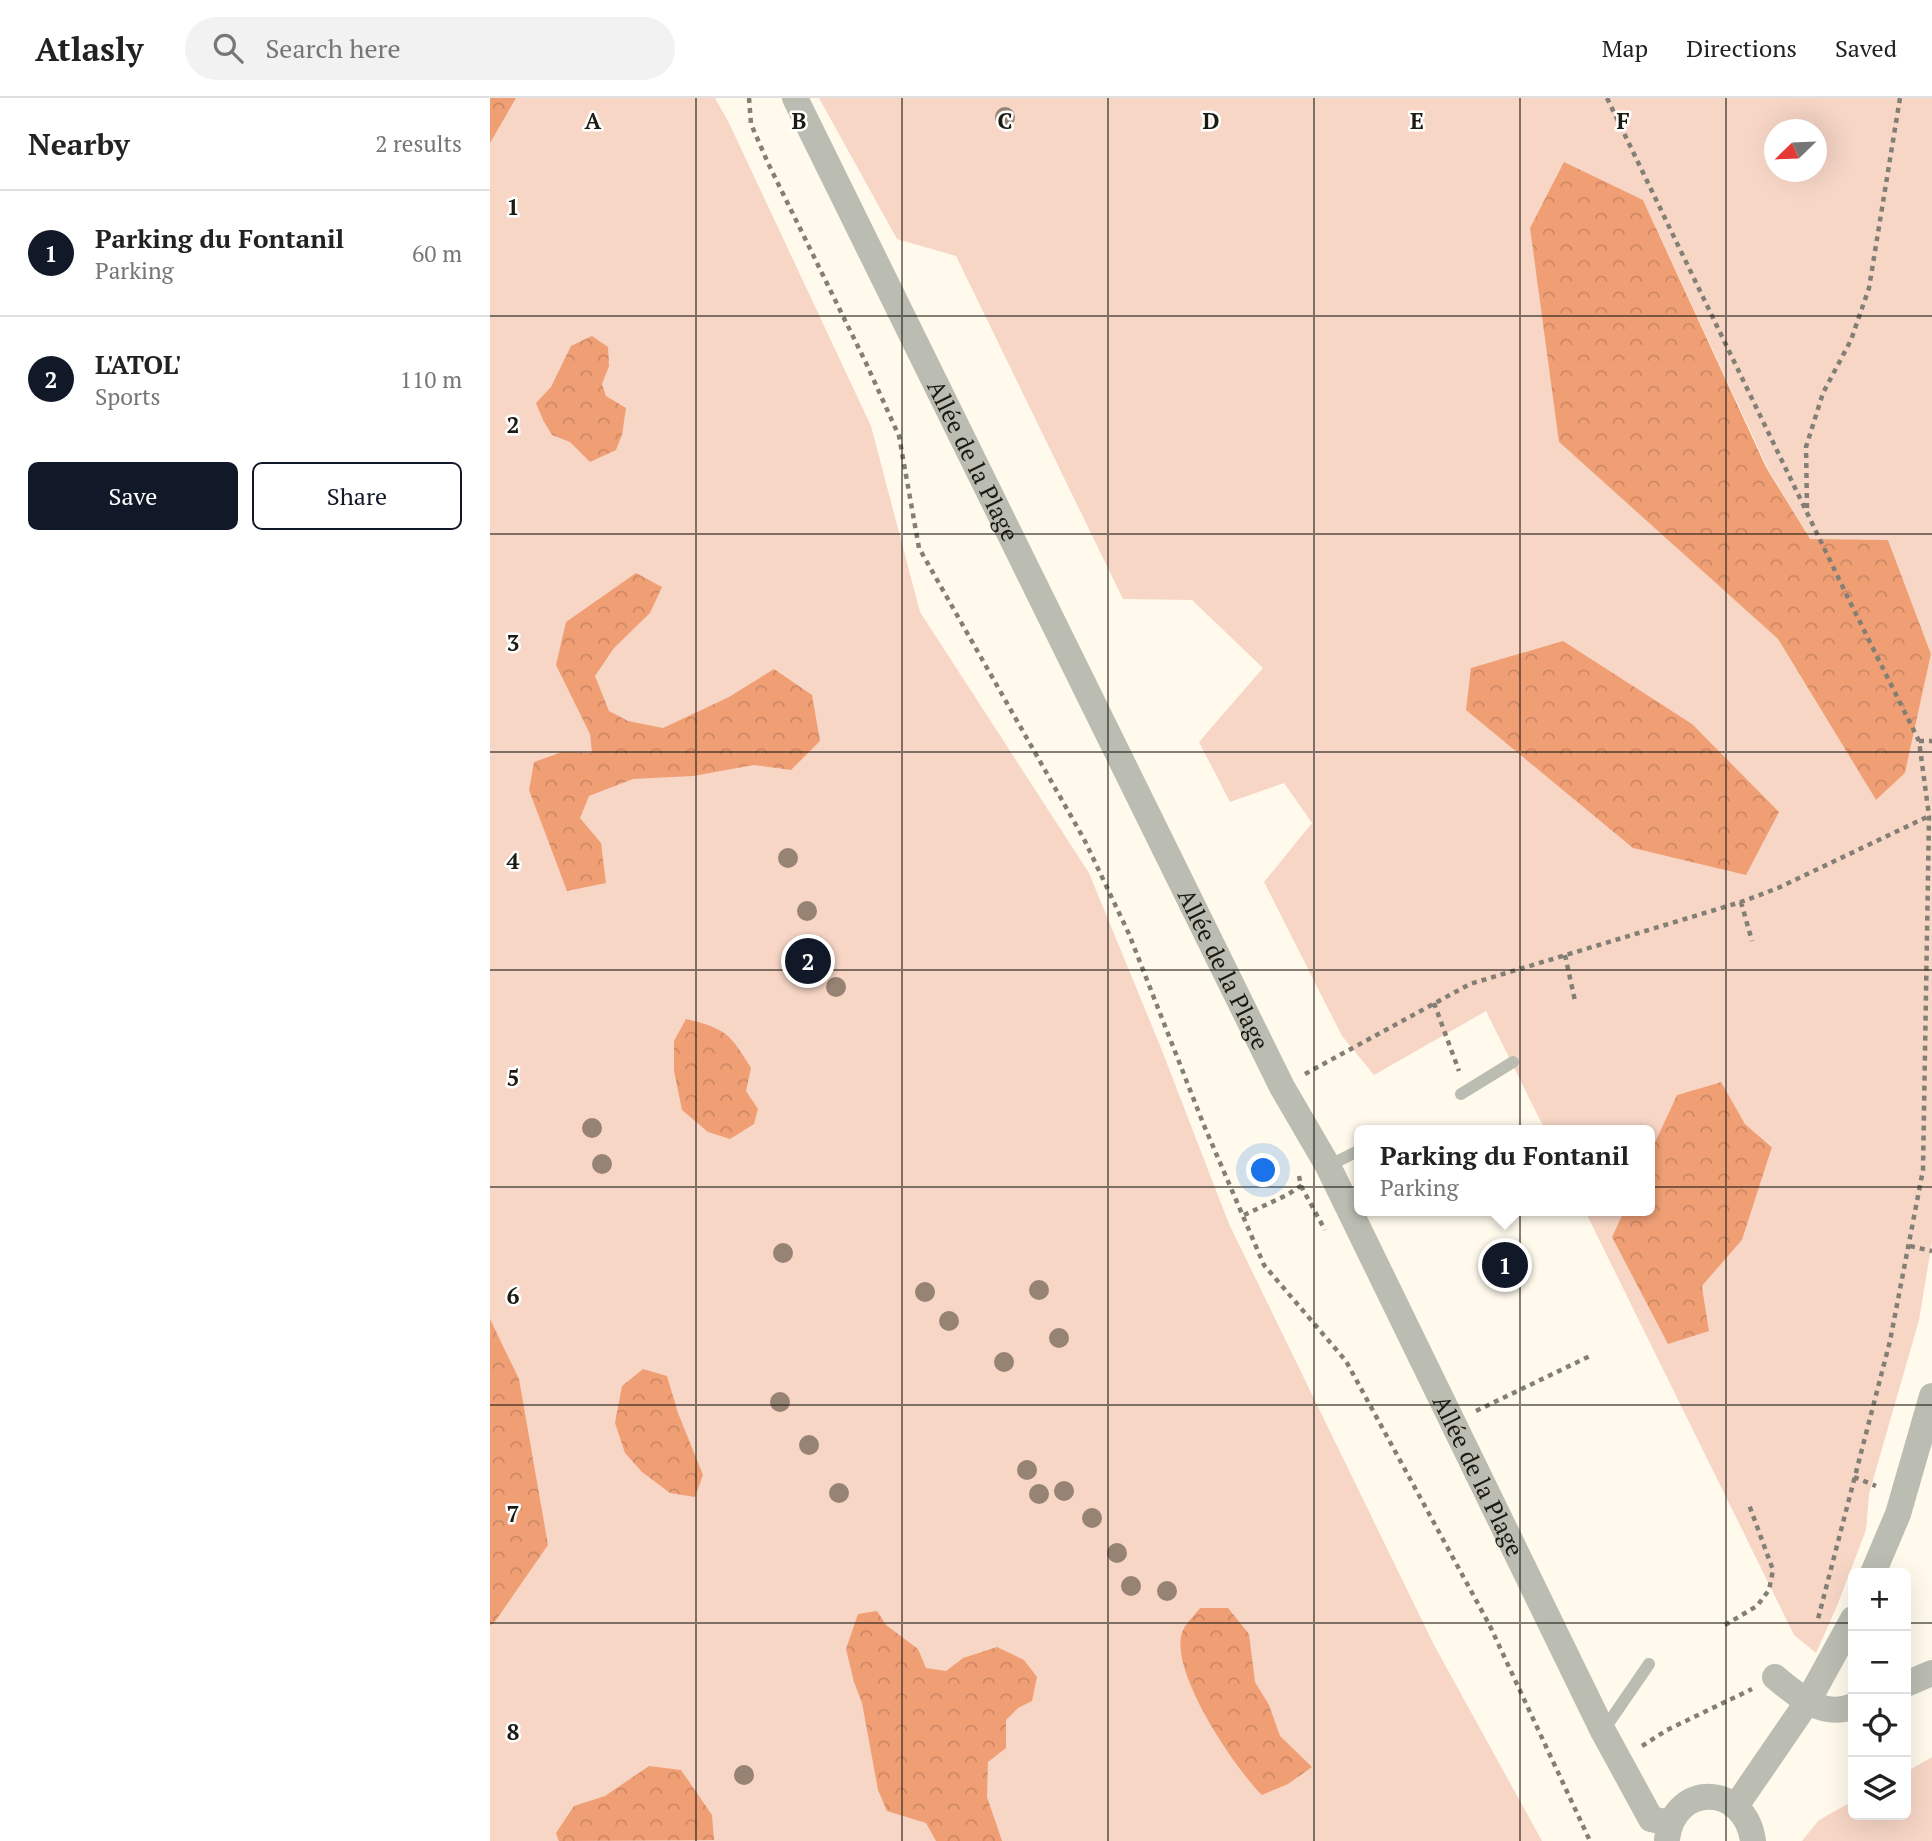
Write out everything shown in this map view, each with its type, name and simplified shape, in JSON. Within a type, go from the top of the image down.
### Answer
[{"type":"street","name":"Allée de la Plage","points":[[795,98],[1282,1087],[1328,1166],[1603,1731],[1651,1819],[1669,1832]]},
{"type":"street","points":[[1874,1568],[1898,1514],[1932,1396]]},
{"type":"street","points":[[1736,1806],[1808,1701],[1848,1628]]},
{"type":"street","points":[[1911,1683],[1932,1674]]},
{"type":"street","points":[[1775,1677],[1827,1711],[1840,1712],[1848,1708]]},
{"type":"street","points":[[1669,1832],[1677,1812],[1698,1798],[1724,1799],[1745,1815],[1753,1841]]},
{"type":"lane","points":[[1461,1094],[1513,1062]]},
{"type":"lane","points":[[1328,1166],[1354,1153]]},
{"type":"lane","points":[[1603,1731],[1649,1664]]},
{"type":"path","points":[[749,98],[751,124],[768,163],[899,436],[919,548],[1084,839],[1129,934],[1203,1123],[1264,1265],[1346,1361],[1489,1624],[1590,1841]]},
{"type":"path","points":[[1607,98],[1919,741],[1929,816],[1923,1170],[1890,1341],[1817,1621]]},
{"type":"path","points":[[1807,513],[1806,447],[1823,393],[1851,340],[1869,288],[1900,98]]},
{"type":"path","points":[[1919,741],[1932,741]]},
{"type":"path","points":[[1282,1087],[1470,984],[1741,902],[1778,888],[1929,816]]},
{"type":"path","points":[[1741,902],[1752,941]]},
{"type":"path","points":[[1565,955],[1575,1001]]},
{"type":"path","points":[[1434,1003],[1458,1068],[1461,1094]]},
{"type":"path","points":[[1244,1215],[1287,1195],[1328,1166]]},
{"type":"path","points":[[1910,1246],[1932,1251]]},
{"type":"path","points":[[1453,1422],[1592,1355]]},
{"type":"path","points":[[1726,1625],[1757,1606],[1769,1590],[1773,1570],[1748,1502]]},
{"type":"path","points":[[1618,1760],[1667,1730],[1775,1677]]},
{"type":"shaded area","points":[[490,98],[715,98],[871,426],[920,612],[1089,873],[1229,1224],[1434,1645],[1542,1841],[490,1841]]},
{"type":"shaded area","points":[[819,98],[1932,98],[1932,1242],[1919,1320],[1869,1494],[1866,1530],[1852,1568],[1848,1568],[1848,1577],[1816,1653],[1794,1635],[1587,1216],[1622,1216],[1612,1237],[1709,1331],[1702,1286],[1742,1240],[1772,1146],[1745,1124],[1720,1082],[1677,1095],[1655,1142],[1655,1125],[1543,1125],[1486,1011],[1374,1075],[1342,1036],[1264,882],[1312,823],[1284,783],[1230,802],[1199,742],[1263,668],[1192,600],[1123,599],[956,256],[897,239]],"holes":[[[1643,200],[1767,467],[1810,540],[1888,540],[1931,654],[1905,773],[1876,800],[1778,639],[1559,442]]]},
{"type":"shaded area","points":[[1932,1757],[1932,1841],[1802,1841],[1819,1820],[1848,1804],[1848,1820],[1911,1820],[1911,1769]]},
{"type":"green space","points":[[490,98],[516,98],[490,143]]},
{"type":"green space","points":[[1564,162],[1643,200],[1766,467],[1810,539],[1888,540],[1931,654],[1905,773],[1876,800],[1778,639],[1559,442],[1530,228]]},
{"type":"green space","points":[[592,336],[608,347],[609,366],[602,384],[606,396],[626,408],[622,435],[616,450],[590,462],[570,442],[552,435],[536,403],[551,387],[571,346]]},
{"type":"green space","points":[[636,573],[662,587],[650,613],[614,648],[595,676],[609,711],[628,721],[663,728],[729,697],[774,669],[812,695],[820,741],[791,770],[754,765],[693,776],[633,779],[589,796],[580,818],[601,843],[606,883],[567,891],[529,790],[534,762],[562,752],[592,753],[590,734],[556,665],[566,622]]},
{"type":"green space","points":[[1563,641],[1692,724],[1779,812],[1746,875],[1633,848],[1466,710],[1471,668]]},
{"type":"green space","points":[[686,1019],[710,1026],[726,1035],[738,1047],[751,1068],[746,1091],[758,1109],[754,1124],[730,1139],[708,1132],[682,1110],[674,1071],[674,1041]]},
{"type":"green space","points":[[1721,1082],[1745,1124],[1772,1147],[1742,1240],[1702,1286],[1709,1331],[1668,1344],[1612,1237],[1622,1216],[1655,1216],[1655,1142],[1677,1095]]},
{"type":"green space","points":[[490,1319],[519,1379],[548,1545],[490,1625]]},
{"type":"green space","points":[[643,1369],[667,1376],[678,1413],[703,1475],[695,1497],[670,1493],[642,1472],[625,1453],[615,1423],[622,1386]]},
{"type":"green space","points":[[1200,1608],[1228,1608],[1249,1634],[1255,1682],[1269,1705],[1280,1736],[1312,1767],[1288,1784],[1262,1795],[1236,1763],[1206,1717],[1184,1668],[1180,1647],[1183,1630]]},
{"type":"green space","points":[[877,1611],[886,1625],[918,1649],[926,1668],[946,1671],[963,1658],[997,1647],[1024,1660],[1037,1677],[1032,1701],[1018,1708],[1006,1720],[1006,1748],[988,1762],[987,1797],[1002,1841],[936,1841],[926,1823],[887,1811],[878,1790],[862,1703],[846,1649],[858,1614]]},
{"type":"green space","points":[[649,1766],[681,1770],[712,1815],[714,1840],[559,1841],[556,1833],[574,1806],[605,1796]]},
{"type":"place","name":"L'ATOL'","points":[[808,961]]},
{"type":"place","name":"Parking du Fontanil","points":[[1505,1265]]}]
